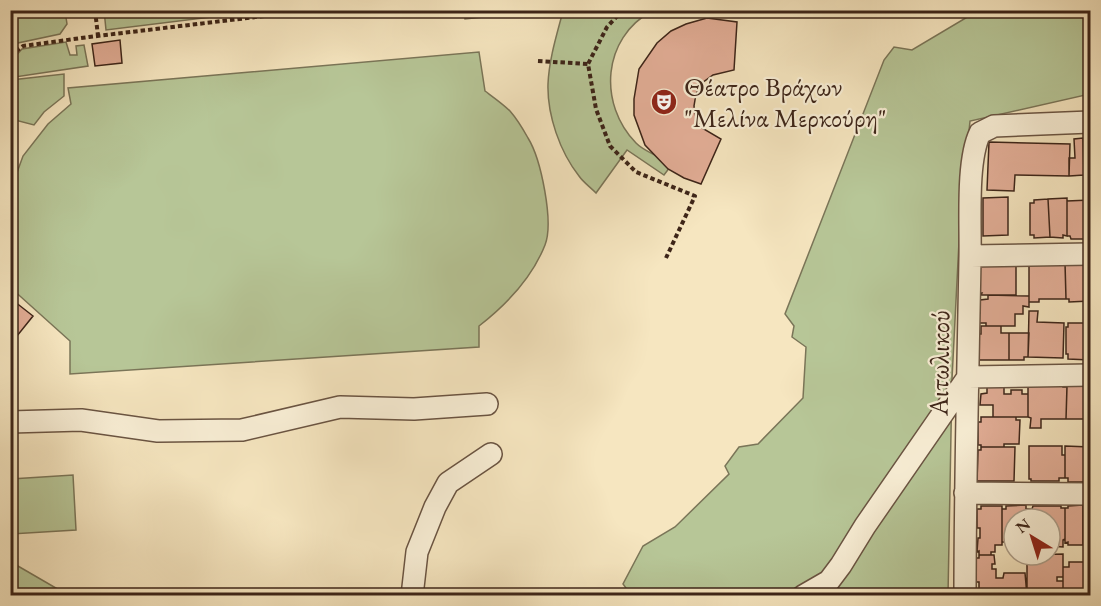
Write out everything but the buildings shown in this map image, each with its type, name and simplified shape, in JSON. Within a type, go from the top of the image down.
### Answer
[{"type":"street","name":"Αιτωλικού","points":[[965,596],[965,493],[974,144],[980,133],[994,126],[1090,122]]},
{"type":"street","points":[[970,256],[1090,254]]},
{"type":"street","points":[[808,593],[828,581],[841,565],[865,526],[968,377],[1090,375]]},
{"type":"street","points":[[10,422],[81,420],[158,432],[242,430],[340,407],[414,409],[487,404]]},
{"type":"street","points":[[412,596],[417,552],[435,507],[448,483],[490,454]]},
{"type":"street","points":[[965,493],[1090,494]]},
{"type":"path","points":[[95,10],[98,36]]},
{"type":"path","points":[[10,56],[23,46],[314,10]]},
{"type":"path","points":[[623,10],[607,27],[588,63],[596,109],[610,146],[636,171],[695,196],[666,258]]},
{"type":"path","points":[[538,61],[588,63]]},
{"type":"green space","points":[[11,10],[65,11],[67,24],[60,34],[18,43],[11,51]]},
{"type":"green space","points":[[104,10],[260,10],[260,11],[106,30]]},
{"type":"green space","points":[[464,10],[540,11],[465,19]]},
{"type":"green space","points":[[563,11],[652,11],[635,23],[623,38],[615,54],[611,72],[611,91],[615,110],[636,143],[648,152],[673,163],[664,175],[627,150],[596,193],[582,180],[572,166],[556,133],[548,96],[550,65]]},
{"type":"green space","points":[[995,11],[1090,11],[1090,94],[970,121],[960,222],[952,379],[948,595],[821,595],[815,581],[777,595],[631,595],[623,584],[643,546],[675,527],[729,474],[725,466],[739,447],[758,444],[803,398],[806,347],[792,337],[794,326],[785,314],[884,60],[894,47],[912,50],[969,16]]},
{"type":"green space","points":[[66,42],[70,55],[77,55],[76,46],[84,45],[88,66],[15,77],[11,61],[22,49]]},
{"type":"green space","points":[[479,52],[485,91],[510,111],[533,148],[545,191],[548,222],[545,245],[526,280],[499,309],[479,326],[479,347],[70,374],[70,341],[11,288],[11,189],[23,156],[48,124],[71,104],[68,88]]},
{"type":"green space","points":[[64,74],[64,96],[44,112],[34,125],[11,119],[11,80]]},
{"type":"green space","points":[[73,475],[76,530],[11,534],[11,479]]},
{"type":"green space","points":[[11,562],[68,595],[11,595]]},
{"type":"place","name":"Θέατρο Βράχων \"Μελίνα Μερκούρη\"","points":[[664,102]]}]
